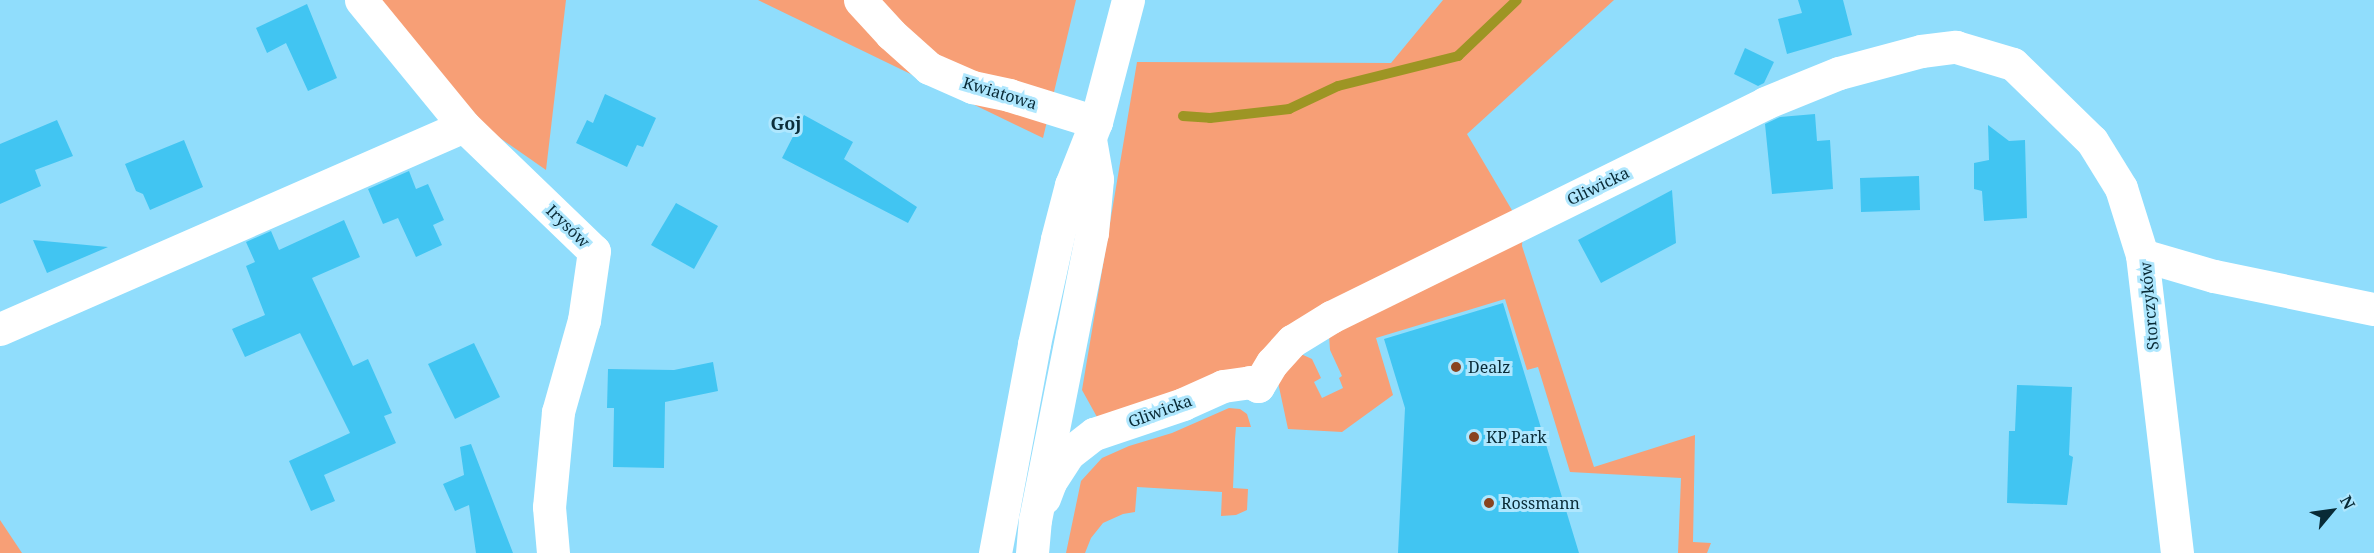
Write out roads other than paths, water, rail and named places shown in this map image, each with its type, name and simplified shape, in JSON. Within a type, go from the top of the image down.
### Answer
[{"type":"street","name":"Irysów","points":[[362,0],[464,126],[594,251],[584,320],[558,412],[549,507],[553,553]]},
{"type":"street","name":"Kwiatowa","points":[[860,0],[891,34],[929,68],[972,87],[1009,95],[1093,132]]},
{"type":"street","name":"Gliwicka","points":[[995,553],[1034,344],[1057,239],[1071,185],[1093,132],[1128,0]]},
{"type":"street","name":"Gliwicka","points":[[1035,520],[1050,482],[1060,465],[1079,443],[1094,434],[1164,411],[1223,386],[1250,382],[1258,386],[1272,363],[1292,342],[1331,317],[1765,103],[1839,73],[1921,51],[1956,46],[2013,64],[2092,141],[2121,188],[2142,255]]},
{"type":"street","points":[[0,329],[464,126]]},
{"type":"street","name":"Gliwicka","points":[[1032,553],[1035,520],[1092,233],[1097,179],[1093,132]]},
{"type":"street","name":"Storczyków","points":[[2176,553],[2142,255],[2214,276],[2374,309]]},
{"type":"waterway","points":[[1183,116],[1210,118],[1289,109],[1338,86],[1458,56],[1517,0]]},
{"type":"place","name":"Dealz","points":[[1456,367]]},
{"type":"place","name":"KP Park","points":[[1474,437]]},
{"type":"place","name":"Rossmann","points":[[1489,503]]},
{"type":"district","name":"Goj","points":[[786,123]]}]
